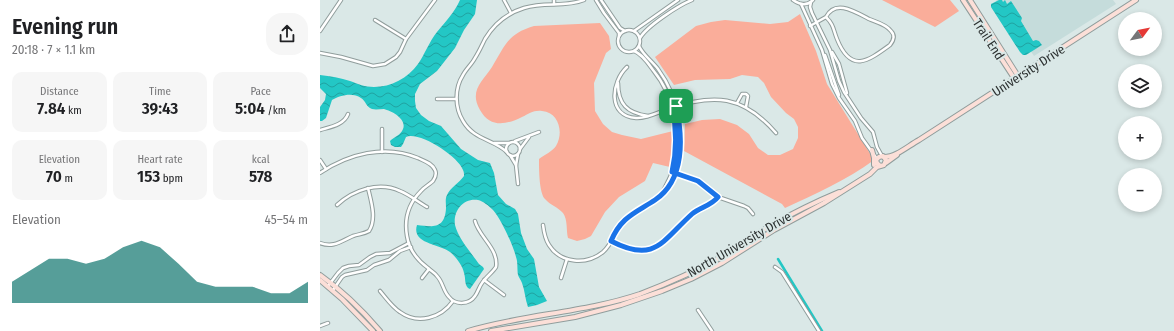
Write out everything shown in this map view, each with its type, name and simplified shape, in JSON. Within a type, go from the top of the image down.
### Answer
[{"type":"main road","name":"Trail End","points":[[963,0],[1016,77]]},
{"type":"main road","name":"Trail End","points":[[970,0],[1016,77]]},
{"type":"main road","name":"University Drive","points":[[883,157],[890,156],[919,140],[1136,0]]},
{"type":"main road","name":"University Drive","points":[[886,163],[919,140]]},
{"type":"main road","points":[[872,150],[874,165]]},
{"type":"main road","points":[[879,157],[883,157],[886,160],[886,163],[883,166],[880,166],[866,176],[879,157]]},
{"type":"main road","points":[[877,159],[877,163],[880,166]]},
{"type":"main road","name":"North University Drive","points":[[491,331],[574,317],[641,299],[691,279],[774,230],[824,203],[866,176]]},
{"type":"main road","name":"North University Drive","points":[[468,331],[502,322],[590,307],[640,294],[676,280],[701,268],[786,217],[845,189]]},
{"type":"main road","points":[[320,275],[374,331]]},
{"type":"main road","points":[[320,280],[330,284]]},
{"type":"main road","points":[[334,288],[357,305],[380,331]]},
{"type":"main road","points":[[640,294],[641,299]]},
{"type":"street","points":[[320,32],[341,0]]},
{"type":"street","points":[[320,53],[380,66],[391,61],[396,57],[406,39],[434,0]]},
{"type":"street","points":[[504,0],[511,13]]},
{"type":"street","points":[[516,165],[507,152],[477,136],[466,126],[459,113],[456,99],[462,76],[474,60],[486,38],[500,21],[511,13],[532,6],[571,4],[584,0]]},
{"type":"street","points":[[596,0],[620,36]]},
{"type":"street","points":[[601,0],[620,28],[625,31],[634,31],[641,28],[678,0]]},
{"type":"street","points":[[634,51],[639,46],[640,38],[644,33],[671,11],[692,0]]},
{"type":"street","points":[[793,0],[801,4],[806,4],[812,1]]},
{"type":"street","points":[[812,1],[810,7],[812,13],[830,50],[839,64],[848,97]]},
{"type":"street","points":[[801,4],[828,63],[835,87],[842,101]]},
{"type":"street","points":[[810,26],[826,17],[829,7]]},
{"type":"street","points":[[826,17],[833,24],[837,39],[849,57],[858,62],[866,60],[890,45],[893,35],[887,27],[869,19],[851,7]]},
{"type":"street","points":[[375,20],[406,39]]},
{"type":"street","points":[[625,31],[620,36],[618,41],[621,48],[626,51],[634,51],[639,54],[656,73],[666,91],[675,119],[677,145],[672,172],[661,195]]},
{"type":"street","points":[[634,31],[640,38]]},
{"type":"street","points":[[543,225],[544,236],[550,246],[558,254],[567,259],[584,261],[603,251],[624,220],[639,208],[656,199],[671,184],[676,173],[681,146],[676,106],[665,81],[639,46]]},
{"type":"street","points":[[822,50],[832,84],[839,98],[855,121],[862,138],[877,159]]},
{"type":"street","points":[[830,50],[839,81],[848,97],[873,132],[877,147],[883,157]]},
{"type":"street","points":[[828,63],[834,62]]},
{"type":"street","points":[[627,67],[622,73],[618,82],[614,93],[614,98],[619,111],[630,118],[638,119],[694,101],[716,99],[737,103],[746,108],[766,122],[776,133]]},
{"type":"street","points":[[618,82],[619,96],[625,106],[635,113],[649,116]]},
{"type":"street","points":[[737,103],[742,94],[746,94],[748,96],[746,108]]},
{"type":"street","points":[[437,99],[456,99]]},
{"type":"street","points":[[848,110],[854,106]]},
{"type":"street","points":[[320,130],[343,122],[348,114]]},
{"type":"street","points":[[382,129],[382,152]]},
{"type":"street","points":[[492,143],[512,142],[530,137],[539,132]]},
{"type":"street","points":[[518,184],[516,165],[518,153],[530,137]]},
{"type":"street","points":[[512,142],[518,144],[520,150]]},
{"type":"street","points":[[507,152],[507,146],[512,142]]},
{"type":"street","points":[[320,173],[340,161],[358,154],[382,152],[393,152],[415,157],[432,165],[436,173],[432,182],[414,199],[408,213],[406,221],[409,243],[417,258],[438,276],[446,293],[453,301],[463,303],[475,297],[478,288],[494,270],[496,263],[490,245],[479,231],[475,221]]},
{"type":"street","points":[[510,155],[515,155],[518,153]]},
{"type":"street","points":[[320,160],[326,169]]},
{"type":"street","points":[[672,172],[698,181],[718,197],[744,206],[753,214]]},
{"type":"street","points":[[336,205],[350,195],[368,188],[385,187],[394,188],[427,207]]},
{"type":"street","points":[[320,243],[334,245],[352,237],[369,232],[372,225],[372,213],[368,188]]},
{"type":"street","points":[[611,241],[629,250],[637,251],[651,249],[666,241],[692,214],[712,204],[718,197]]},
{"type":"street","points":[[330,284],[338,273],[344,268],[359,265],[370,256],[390,253],[409,243]]},
{"type":"street","points":[[334,288],[342,277],[367,270],[374,265],[389,260],[400,251],[410,247]]},
{"type":"street","points":[[561,278],[567,259]]},
{"type":"street","points":[[775,267],[782,272],[819,331]]},
{"type":"street","points":[[422,278],[429,269]]},
{"type":"street","points":[[484,280],[504,295]]},
{"type":"street","points":[[380,292],[399,312],[414,318],[433,317],[444,312],[453,301]]},
{"type":"street","points":[[698,310],[712,331]]},
{"type":"street","points":[[322,331],[320,326],[328,324]]},
{"type":"shaded area","points":[[882,0],[950,0],[959,11],[935,27]]},
{"type":"shaded area","points":[[996,0],[1113,0],[1116,4],[1034,56]]},
{"type":"shaded area","points":[[800,14],[816,51],[827,84],[874,160],[842,180],[785,208],[782,204],[684,151],[685,124],[702,120],[720,119],[737,125],[749,134],[758,148],[768,155],[780,155],[793,149],[798,138],[798,127],[794,119],[771,97],[764,83],[758,77],[742,75],[730,79],[695,80],[674,85],[655,57],[696,26],[725,20],[770,24],[788,22]]},
{"type":"shaded area","points":[[600,23],[609,36],[611,49],[606,53],[594,83],[595,111],[603,124],[612,132],[622,135],[641,139],[673,131],[672,152],[670,167],[653,163],[645,181],[619,197],[605,212],[591,236],[577,241],[568,238],[565,216],[561,211],[545,199],[540,186],[539,159],[553,150],[560,135],[560,129],[556,119],[548,112],[536,111],[510,122],[493,122],[484,116],[480,110],[477,103],[476,92],[504,47],[512,37],[525,29],[534,26]]},
{"type":"water","points":[[460,0],[477,0],[475,14],[464,30],[455,48],[437,71],[420,84],[415,94],[416,108],[421,115],[429,121],[441,126],[461,149],[478,160],[490,163],[494,173],[498,195],[506,204],[515,209],[518,214],[521,233],[527,249],[534,259],[539,287],[547,301],[537,305],[528,307],[522,282],[518,275],[517,259],[510,239],[496,214],[484,203],[478,200],[467,201],[457,211],[455,220],[455,225],[459,235],[469,251],[484,269],[470,289],[466,284],[462,267],[452,254],[445,249],[422,240],[418,236],[416,231],[417,225],[433,226],[441,223],[445,215],[447,195],[464,176],[464,172],[460,164],[454,158],[438,146],[412,136],[406,137],[401,147],[391,145],[390,141],[403,129],[404,125],[401,119],[387,110],[370,108],[363,99],[358,96],[343,96],[332,100],[326,118],[320,121],[320,107],[325,100],[326,94],[320,88],[320,75],[339,78],[371,87],[380,87],[399,81],[409,74],[418,64],[434,36],[458,5]]},
{"type":"water","points":[[1002,0],[1003,2],[1005,0],[1007,4],[1011,1],[1022,18],[1021,21],[1033,41],[1039,41],[1042,45],[1026,55],[1023,55],[1020,52],[991,7],[991,4]]},
{"type":"waterway","points":[[778,259],[822,331]]},
{"type":"route","points":[[676,106],[672,107],[675,119],[677,145],[672,172],[676,173],[698,181],[718,197],[712,204],[692,214],[666,241],[658,246],[651,249],[637,251],[629,250],[611,241],[613,236],[624,220],[639,208],[656,199],[667,190],[676,173],[681,146],[679,118],[676,106]]}]
